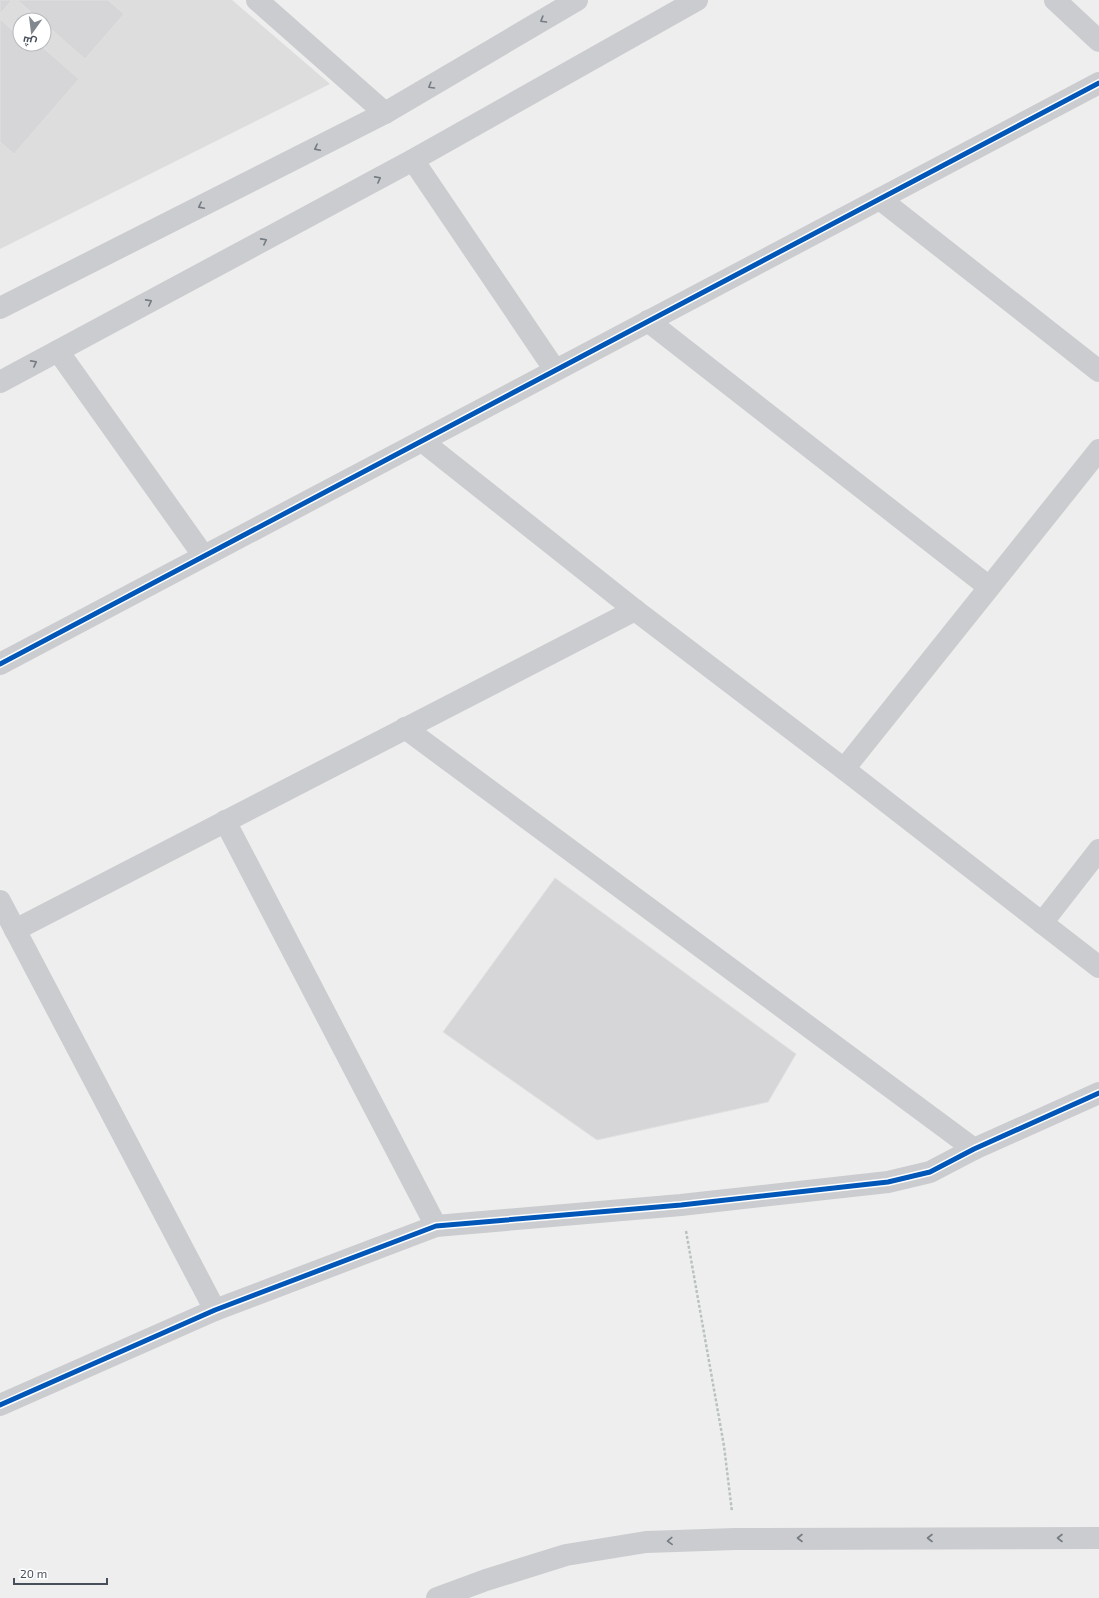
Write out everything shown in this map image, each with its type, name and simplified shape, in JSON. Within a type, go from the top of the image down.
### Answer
[{"type":"street","points":[[257,0],[384,113]]},
{"type":"street","points":[[0,308],[384,113],[577,0]]},
{"type":"street","points":[[0,382],[413,160],[697,0]]},
{"type":"street","points":[[1055,0],[1099,41]]},
{"type":"street","points":[[0,664],[1099,83]]},
{"type":"street","points":[[413,160],[555,370]]},
{"type":"street","points":[[880,199],[1099,371]]},
{"type":"street","points":[[648,321],[989,587]]},
{"type":"street","points":[[58,351],[204,555]]},
{"type":"street","points":[[422,441],[635,610],[844,769],[1099,967]]},
{"type":"street","points":[[844,769],[1099,450]]},
{"type":"street","points":[[15,930],[635,610]]},
{"type":"street","points":[[405,728],[974,1149]]},
{"type":"street","points":[[225,821],[436,1226]]},
{"type":"street","points":[[1042,923],[1099,850]]},
{"type":"street","points":[[0,901],[215,1310]]},
{"type":"street","points":[[1,1402],[215,1310],[436,1226],[681,1205],[888,1182],[930,1172],[974,1149],[1099,1093]]},
{"type":"street","points":[[437,1598],[486,1580],[566,1555],[646,1542],[736,1539],[1099,1538]]},
{"type":"path","points":[[681,1205],[724,1446],[736,1539]]},
{"type":"shaded area","points":[[0,0],[232,0],[330,84],[0,249]]},
{"type":"building","points":[[0,0],[12,0],[0,14]]},
{"type":"building","points":[[17,0],[108,0],[124,14],[85,59],[52,30],[52,12],[31,12]]},
{"type":"building","points":[[0,19],[12,30],[12,52],[48,52],[79,79],[14,154],[0,142]]},
{"type":"building","points":[[555,878],[796,1054],[768,1102],[597,1140],[443,1032]]},
{"type":"cycle path","points":[[0,664],[1099,83]]},
{"type":"cycle path","points":[[0,1405],[215,1310],[436,1226],[681,1205],[888,1182],[930,1172],[974,1149],[1099,1093]]}]
